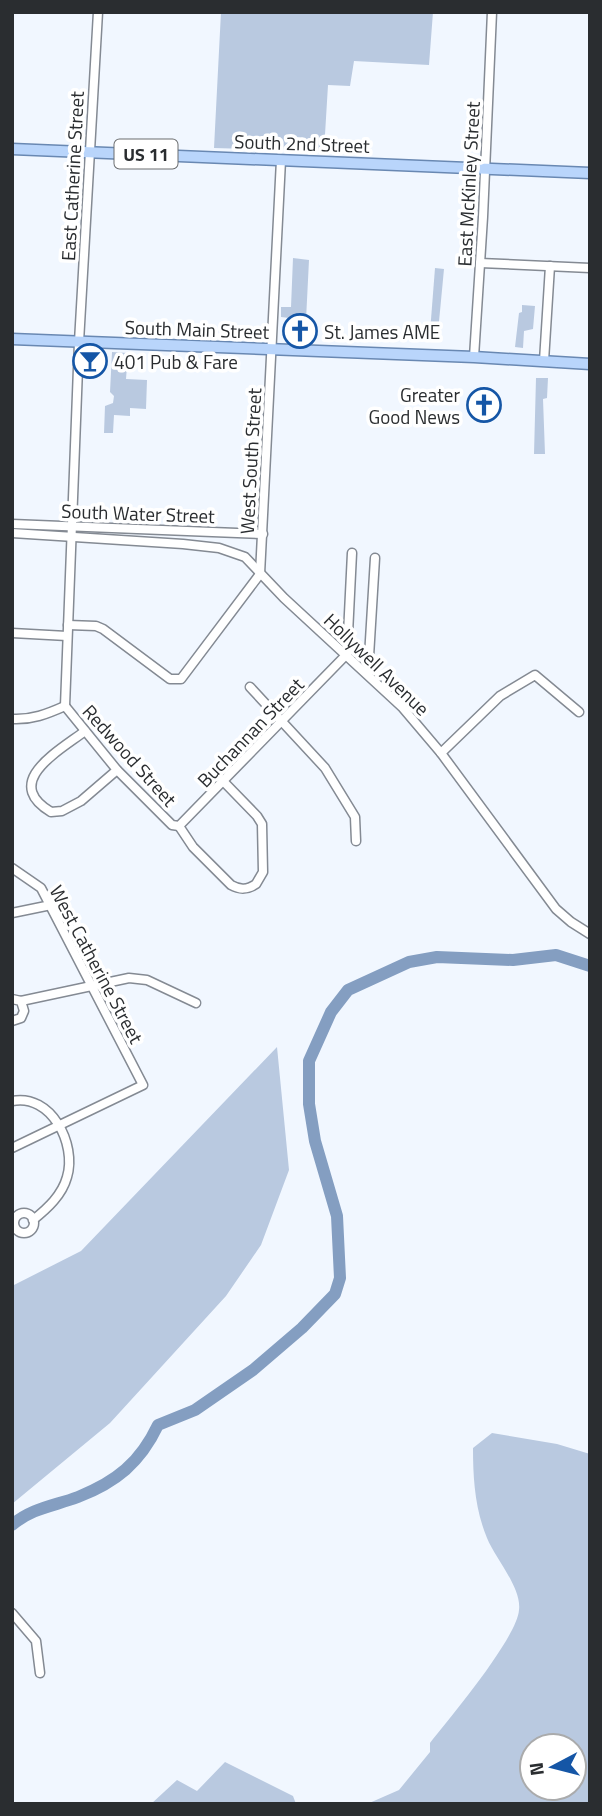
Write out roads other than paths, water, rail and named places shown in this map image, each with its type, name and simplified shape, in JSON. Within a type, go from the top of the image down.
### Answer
[{"type":"main road","name":"South 2nd Street","points":[[12,149],[590,173]]},
{"type":"main road","name":"South Main Street","points":[[12,339],[590,364]]},
{"type":"street","name":"East Catherine Street","points":[[79,342],[98,12]]},
{"type":"street","name":"East McKinley Street","points":[[474,357],[486,169],[492,12]]},
{"type":"street","name":"West South Street","points":[[260,574],[281,160]]},
{"type":"street","points":[[480,263],[590,268]]},
{"type":"street","points":[[544,361],[550,266]]},
{"type":"street","points":[[12,719],[27,720],[65,706],[79,342]]},
{"type":"street","name":"South Water Street","points":[[12,524],[72,531]]},
{"type":"street","name":"South Water Street","points":[[12,533],[72,531],[263,534]]},
{"type":"street","name":"Hollywell Avenue","points":[[72,531],[219,548],[245,557],[402,707],[441,753],[556,909],[590,933]]},
{"type":"street","points":[[347,654],[352,553]]},
{"type":"street","points":[[368,673],[374,558]]},
{"type":"street","points":[[68,625],[96,626],[103,629],[170,679],[181,679],[260,574]]},
{"type":"street","points":[[12,633],[67,636]]},
{"type":"street","name":"Buchannan Street","points":[[175,825],[223,781],[347,654]]},
{"type":"street","points":[[441,753],[500,696],[535,675],[579,712]]},
{"type":"street","points":[[250,687],[325,768],[355,817],[356,841]]},
{"type":"street","name":"Redwood Street","points":[[65,706],[117,770],[175,825],[231,885],[245,889],[256,884],[263,872],[262,824],[223,781]]},
{"type":"street","points":[[85,731],[35,771],[31,785],[39,804],[51,811],[71,807],[117,770]]},
{"type":"street","name":"West Catherine Street","points":[[12,868],[41,888],[143,1085],[60,1124]]},
{"type":"street","points":[[12,913],[51,905]]},
{"type":"street","points":[[16,1000],[129,978],[147,980],[196,1003]]},
{"type":"street","points":[[12,1021],[23,1015],[24,1008],[16,1000]]},
{"type":"street","points":[[12,1101],[23,1099],[42,1107],[60,1124],[69,1146],[70,1163],[59,1196],[33,1220]]},
{"type":"street","points":[[12,1148],[60,1124]]},
{"type":"street","points":[[12,1614],[36,1641],[40,1673]]},
{"type":"waterway","points":[[12,1525],[35,1511],[78,1497],[115,1478],[135,1461],[158,1425],[195,1410],[253,1370],[302,1328],[335,1294],[340,1278],[337,1216],[315,1141],[309,1104],[309,1061],[331,1012],[348,990],[409,962],[437,957],[513,960],[556,955],[590,966]]},
{"type":"place","name":"St. James AME","points":[[300,331]]},
{"type":"place","name":"401 Pub & Fare","points":[[90,361]]},
{"type":"place","name":"Greater Good News","points":[[484,405]]}]
